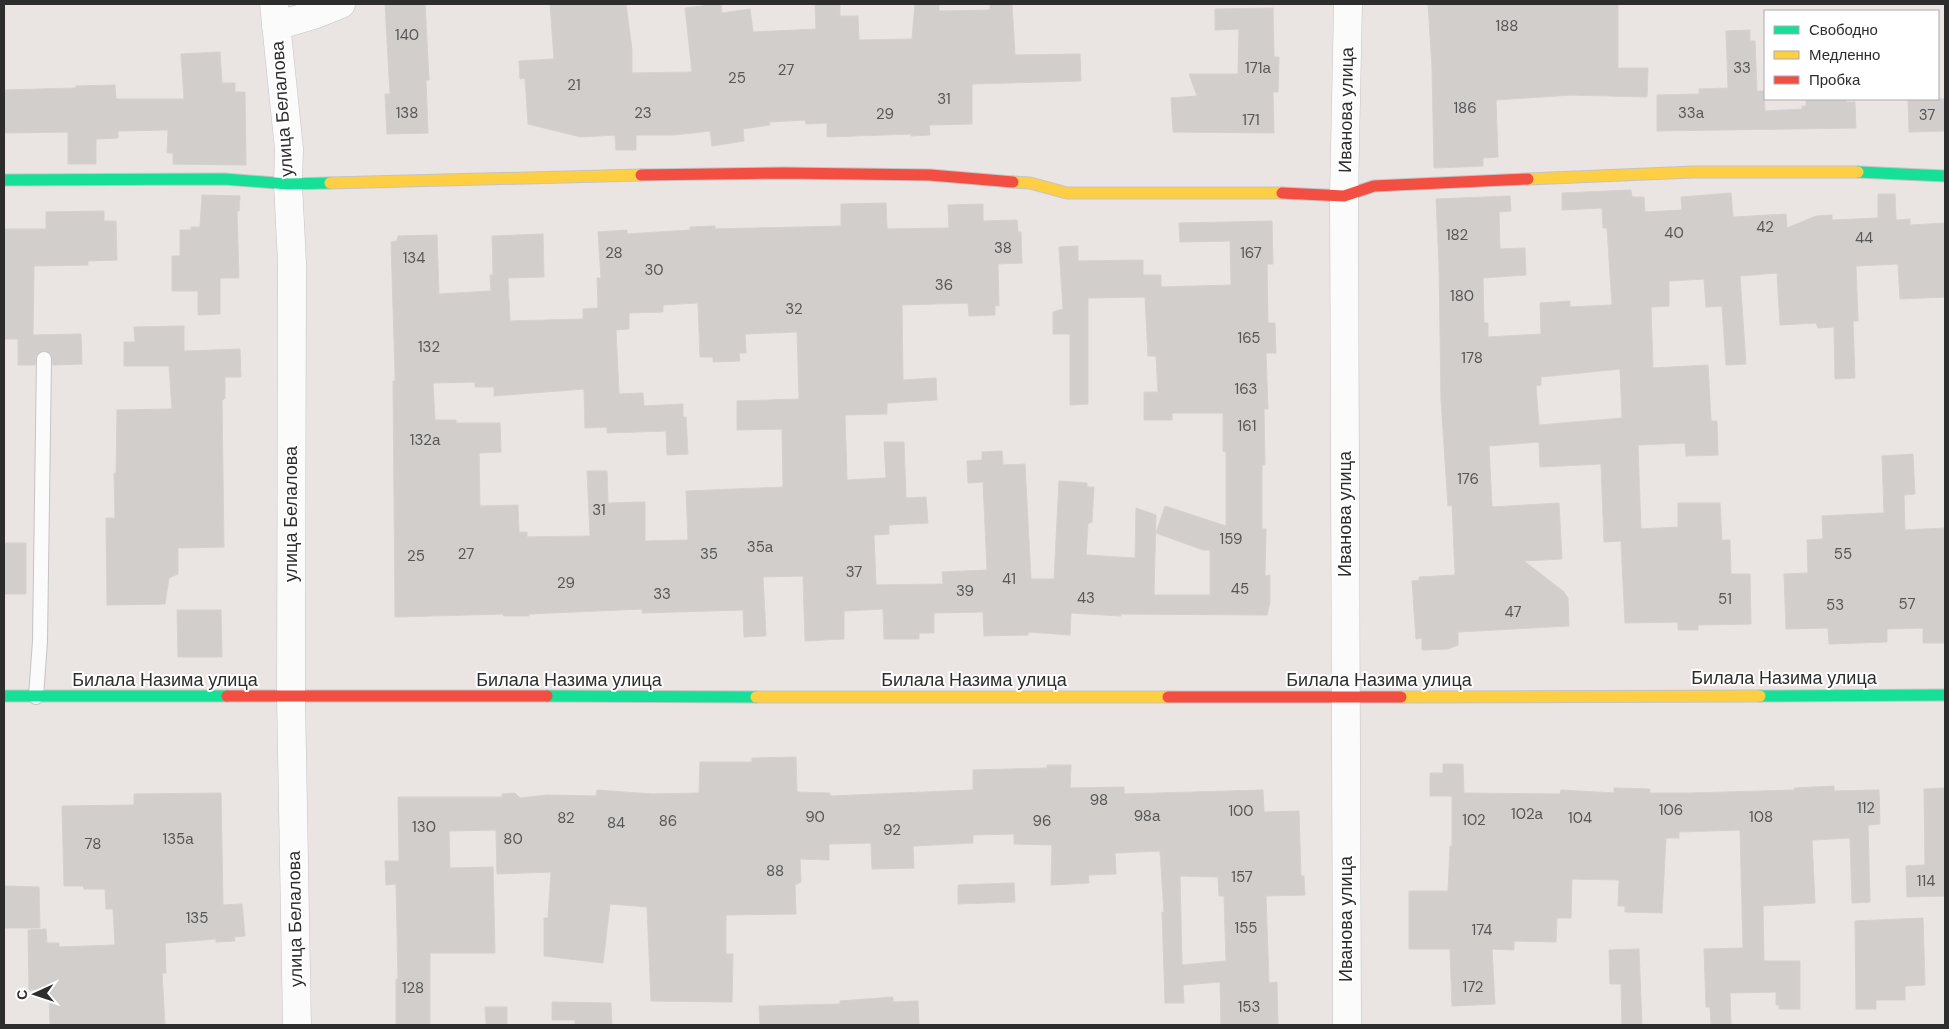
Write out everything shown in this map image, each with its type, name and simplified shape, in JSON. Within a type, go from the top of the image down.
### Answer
[{"type":"street","points":[[275,15],[316,14],[341,4]]},
{"type":"street","name":"Иванова улица","points":[[1347,1025],[1344,196],[1348,4]]},
{"type":"street","name":"улица Белалова","points":[[275,15],[289,149],[288,184],[292,263],[291,698],[297,1025]]},
{"type":"street","points":[[4,180],[224,179],[288,184],[565,176],[784,173],[930,175],[1030,183],[1067,193],[1266,192],[1344,196],[1374,186],[1693,172],[1855,172],[1945,176]]},
{"type":"street","name":"Билала Назима улица","points":[[4,696],[291,698],[1945,695]]},
{"type":"lane","points":[[36,697],[40,641],[44,359]]},
{"type":"building","points":[[385,4],[425,4],[429,80],[426,80],[428,133],[387,134],[385,94],[390,94]]},
{"type":"building","points":[[550,4],[626,4],[632,50],[632,73],[692,72],[685,8],[702,6],[702,4],[721,4],[722,13],[750,9],[753,32],[816,29],[815,4],[840,4],[840,16],[858,16],[859,40],[912,39],[915,4],[939,4],[939,11],[990,10],[990,4],[1012,4],[1015,55],[1080,54],[1081,81],[972,84],[972,124],[929,125],[930,135],[827,137],[827,123],[806,124],[805,120],[769,122],[770,125],[743,129],[744,141],[712,146],[710,131],[674,135],[636,135],[636,150],[616,150],[615,135],[581,137],[528,124],[525,78],[520,79],[519,61],[554,59]]},
{"type":"building","points":[[1428,4],[1618,4],[1618,68],[1648,68],[1647,97],[1572,95],[1496,100],[1498,157],[1483,158],[1483,166],[1434,168],[1432,67]]},
{"type":"building","points":[[1273,8],[1274,57],[1279,57],[1278,92],[1273,92],[1274,133],[1173,132],[1171,98],[1197,96],[1189,74],[1238,74],[1239,29],[1215,30],[1215,9]]},
{"type":"building","points":[[1750,30],[1750,41],[1755,41],[1757,91],[1764,91],[1765,111],[1802,109],[1802,106],[1806,106],[1806,100],[1846,100],[1846,102],[1855,102],[1856,128],[1657,131],[1657,95],[1699,94],[1699,89],[1728,88],[1726,31]]},
{"type":"building","points":[[220,52],[222,83],[235,83],[235,92],[245,92],[246,165],[173,164],[173,153],[167,153],[168,130],[118,131],[118,138],[96,139],[96,164],[68,164],[68,132],[4,133],[4,90],[115,85],[116,99],[184,99],[181,54]]},
{"type":"building","points":[[1945,99],[1945,131],[1909,132],[1908,100]]},
{"type":"building","points":[[1631,190],[1632,197],[1644,197],[1645,212],[1682,210],[1681,197],[1731,193],[1733,217],[1786,214],[1787,228],[1816,216],[1832,215],[1832,220],[1878,218],[1878,194],[1895,194],[1896,220],[1910,219],[1910,225],[1945,223],[1945,297],[1900,299],[1898,264],[1856,266],[1858,321],[1853,321],[1855,378],[1835,379],[1834,327],[1818,328],[1816,323],[1780,325],[1777,273],[1740,276],[1746,364],[1726,365],[1722,306],[1706,307],[1704,279],[1669,281],[1669,306],[1651,307],[1653,368],[1708,365],[1711,421],[1717,421],[1718,455],[1686,456],[1685,443],[1638,445],[1641,529],[1678,527],[1678,503],[1720,503],[1722,540],[1730,540],[1731,574],[1750,574],[1751,624],[1698,625],[1698,630],[1678,630],[1678,622],[1625,623],[1621,541],[1604,542],[1601,464],[1540,467],[1539,442],[1489,446],[1492,507],[1559,503],[1562,559],[1524,561],[1563,591],[1568,598],[1569,626],[1458,632],[1458,645],[1448,649],[1422,650],[1422,638],[1416,639],[1412,581],[1419,580],[1419,577],[1455,575],[1452,505],[1448,506],[1441,400],[1436,199],[1510,196],[1511,211],[1499,212],[1500,249],[1525,248],[1526,275],[1483,278],[1484,323],[1488,323],[1488,337],[1541,334],[1540,303],[1570,301],[1570,307],[1612,305],[1607,228],[1603,228],[1602,208],[1562,210],[1562,193]],"holes":[[[1620,369],[1622,418],[1539,425],[1536,386],[1541,385],[1541,377]]]},
{"type":"building","points":[[202,195],[240,196],[239,211],[237,211],[239,278],[220,278],[220,314],[198,315],[198,291],[172,291],[172,256],[180,256],[180,230],[191,230],[191,227],[200,227]]},
{"type":"building","points":[[886,203],[887,229],[949,228],[948,205],[983,204],[983,221],[1017,220],[1018,232],[1021,232],[1022,263],[998,264],[999,306],[995,305],[995,315],[969,316],[968,303],[902,305],[903,380],[936,378],[937,400],[887,403],[887,414],[845,415],[847,480],[886,478],[884,442],[904,442],[906,498],[926,497],[928,523],[889,525],[889,534],[874,535],[876,585],[943,584],[942,572],[987,570],[983,482],[968,483],[967,461],[982,460],[982,452],[1002,451],[1003,465],[1025,464],[1031,579],[1054,579],[1059,481],[1087,483],[1087,487],[1094,487],[1092,522],[1088,524],[1086,555],[1135,558],[1136,508],[1156,515],[1154,595],[1210,595],[1210,550],[1203,550],[1156,533],[1165,506],[1226,526],[1226,452],[1223,451],[1223,413],[1172,413],[1172,420],[1144,420],[1144,392],[1158,392],[1156,356],[1148,356],[1145,297],[1088,298],[1088,404],[1070,405],[1070,334],[1053,334],[1053,312],[1063,309],[1059,247],[1078,246],[1078,261],[1143,260],[1143,275],[1161,275],[1161,287],[1231,285],[1230,241],[1180,242],[1179,223],[1272,221],[1273,264],[1267,264],[1268,323],[1275,323],[1276,353],[1266,353],[1268,409],[1264,409],[1265,465],[1262,465],[1262,529],[1266,529],[1265,576],[1270,575],[1270,602],[1267,615],[1121,614],[1121,616],[1071,613],[1070,635],[1028,632],[1028,635],[984,636],[983,612],[934,613],[934,633],[919,633],[919,639],[884,639],[883,609],[844,611],[844,639],[805,641],[803,576],[763,577],[766,636],[744,637],[743,610],[642,613],[642,609],[529,614],[529,616],[504,616],[503,614],[395,617],[393,381],[395,381],[395,374],[391,242],[397,241],[398,236],[437,235],[439,294],[491,291],[490,275],[493,275],[492,236],[543,234],[544,277],[508,278],[510,321],[583,319],[583,309],[598,308],[597,278],[601,278],[598,232],[627,230],[627,234],[690,230],[690,227],[715,226],[715,229],[841,226],[841,204]],"holes":[[[698,303],[700,357],[713,357],[713,362],[740,361],[739,353],[746,353],[745,334],[797,332],[799,399],[737,401],[737,430],[782,429],[783,487],[686,491],[688,540],[645,541],[645,502],[608,503],[607,471],[587,471],[590,536],[527,537],[527,532],[519,532],[518,505],[480,506],[479,453],[501,452],[500,423],[456,423],[456,420],[435,420],[433,383],[475,382],[475,387],[494,387],[494,396],[584,389],[585,428],[607,427],[607,433],[666,431],[667,455],[688,454],[686,417],[683,417],[683,404],[644,406],[643,393],[619,394],[616,330],[629,329],[629,313],[663,312],[663,305]]]},
{"type":"building","points":[[104,211],[104,221],[116,221],[117,260],[88,261],[88,265],[34,266],[33,335],[81,334],[82,364],[53,365],[51,354],[44,350],[36,355],[35,365],[18,365],[18,339],[4,339],[4,229],[46,229],[46,212]]},
{"type":"building","points":[[184,326],[184,351],[240,349],[241,377],[225,377],[225,398],[222,401],[224,547],[178,548],[178,574],[169,578],[165,604],[107,605],[106,518],[115,518],[114,473],[116,473],[117,410],[172,409],[169,366],[124,366],[124,342],[135,342],[134,327]]},
{"type":"building","points":[[1913,454],[1915,494],[1904,495],[1905,530],[1945,528],[1945,643],[1923,643],[1923,628],[1887,629],[1887,642],[1829,644],[1828,628],[1786,629],[1784,574],[1808,573],[1807,540],[1823,539],[1822,516],[1884,513],[1882,456]]},
{"type":"building","points":[[4,543],[26,543],[26,594],[4,594]]},
{"type":"building","points":[[177,610],[221,610],[222,657],[178,657]]},
{"type":"building","points":[[796,757],[797,792],[830,793],[830,796],[973,790],[973,770],[1047,768],[1047,765],[1071,765],[1070,788],[1124,787],[1124,794],[1263,790],[1264,812],[1299,811],[1301,876],[1304,876],[1305,895],[1266,896],[1269,983],[1277,982],[1278,1025],[1221,1025],[1220,982],[1183,985],[1184,1003],[1165,1003],[1162,912],[1164,912],[1160,851],[1115,853],[1116,874],[1088,875],[1089,883],[1051,885],[1052,845],[1014,844],[1014,834],[973,835],[973,843],[913,846],[914,868],[872,869],[871,843],[829,844],[829,860],[800,859],[801,882],[795,885],[796,914],[726,915],[726,954],[733,954],[732,1002],[651,1001],[647,907],[610,904],[603,963],[544,956],[544,918],[548,918],[551,872],[497,874],[496,830],[449,831],[450,868],[493,867],[495,953],[430,953],[430,1025],[396,1025],[396,979],[398,979],[396,884],[386,885],[385,861],[399,861],[398,797],[502,797],[502,794],[515,793],[520,798],[547,795],[596,796],[597,790],[652,794],[699,793],[700,762],[752,762],[752,758]],"holes":[[[1180,876],[1218,877],[1219,896],[1224,896],[1226,961],[1182,965]]]},
{"type":"building","points":[[1443,764],[1463,764],[1464,793],[1560,794],[1561,790],[1614,793],[1614,788],[1650,789],[1650,793],[1689,793],[1795,790],[1794,788],[1834,786],[1834,791],[1879,790],[1880,824],[1868,825],[1870,902],[1852,903],[1850,838],[1812,840],[1815,903],[1763,906],[1764,961],[1800,961],[1800,1009],[1779,1009],[1779,1005],[1776,1005],[1776,992],[1730,993],[1731,1025],[1711,1025],[1710,1007],[1706,1007],[1704,949],[1743,948],[1740,830],[1679,832],[1679,838],[1666,838],[1662,913],[1625,912],[1625,906],[1618,906],[1619,880],[1572,879],[1571,918],[1557,918],[1556,942],[1514,941],[1514,950],[1492,949],[1495,1004],[1452,1006],[1450,949],[1409,949],[1409,891],[1448,891],[1450,846],[1452,846],[1452,796],[1430,796],[1430,773],[1443,773]]},
{"type":"building","points":[[1945,788],[1945,896],[1907,897],[1906,866],[1925,865],[1924,789]]},
{"type":"building","points":[[221,793],[223,905],[242,904],[245,936],[234,937],[235,941],[216,942],[216,939],[165,943],[166,973],[162,973],[165,1025],[50,1025],[47,989],[29,990],[28,930],[46,929],[47,943],[59,943],[59,947],[115,945],[113,909],[106,909],[105,889],[84,889],[83,886],[64,886],[62,806],[134,805],[134,794]]},
{"type":"building","points":[[1014,883],[1015,902],[958,904],[958,885]]},
{"type":"building","points":[[4,886],[39,887],[40,928],[4,928]]},
{"type":"building","points":[[1923,918],[1925,985],[1905,986],[1905,1000],[1876,1000],[1876,1009],[1856,1009],[1855,921]]},
{"type":"building","points":[[1639,949],[1642,1025],[1622,1025],[1621,984],[1610,984],[1609,950]]},
{"type":"building","points":[[893,997],[893,1002],[918,1001],[919,1025],[760,1025],[759,1006],[840,1004],[840,1001]]},
{"type":"building","points":[[552,1002],[611,1003],[612,1025],[575,1025],[575,1020],[552,1020]]},
{"type":"building","points":[[485,1007],[507,1007],[507,1025],[486,1025]]},
{"type":"traffic: fast","points":[[1858,172],[1945,176]]},
{"type":"traffic: fast","points":[[4,180],[224,179],[288,184],[330,183]]},
{"type":"traffic: fast","points":[[1760,696],[1945,695]]},
{"type":"traffic: fast","points":[[4,696],[227,696]]},
{"type":"traffic: fast","points":[[547,696],[756,697]]},
{"type":"traffic: slow","points":[[1528,179],[1693,172],[1858,172]]},
{"type":"traffic: slow","points":[[330,183],[641,175]]},
{"type":"traffic: slow","points":[[1013,182],[1030,183],[1067,193],[1282,193]]},
{"type":"traffic: slow","points":[[1401,697],[1760,696]]},
{"type":"traffic: slow","points":[[756,697],[1168,697]]},
{"type":"traffic: jam","points":[[641,175],[784,173],[930,175],[1013,182]]},
{"type":"traffic: jam","points":[[1282,193],[1344,196],[1374,186],[1528,179]]},
{"type":"traffic: jam","points":[[227,696],[547,696]]},
{"type":"traffic: jam","points":[[1168,697],[1401,697]]}]
